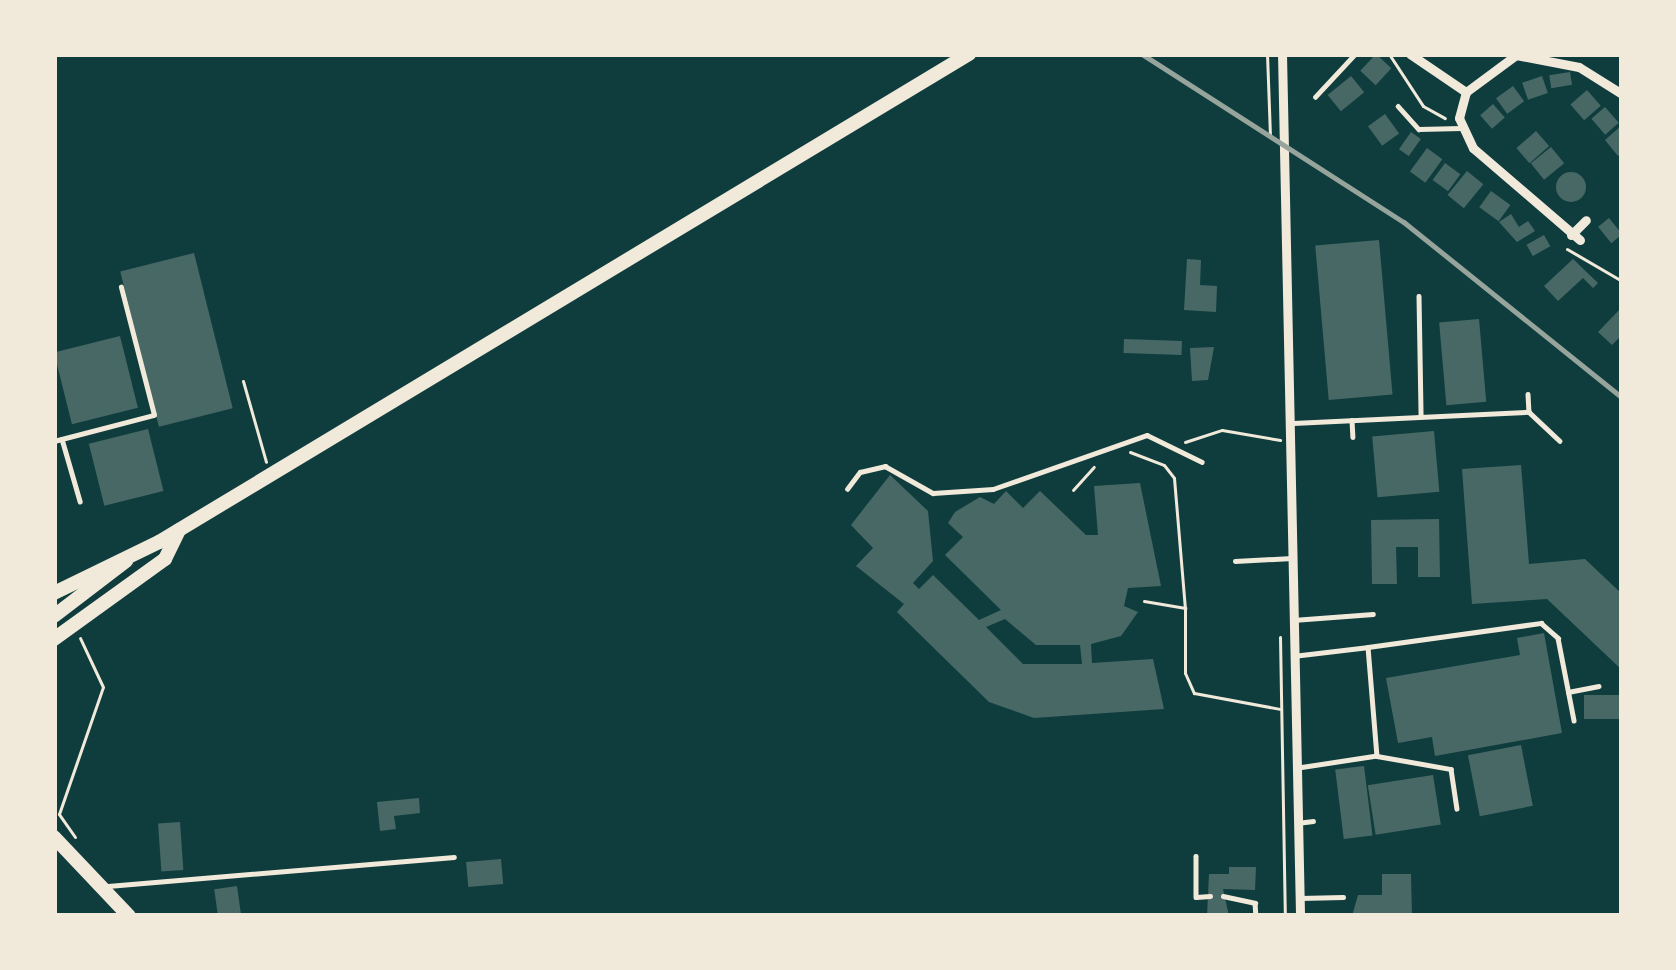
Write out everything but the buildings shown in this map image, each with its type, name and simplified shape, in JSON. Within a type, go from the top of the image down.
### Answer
[{"type":"main road","points":[[54,593],[179,530],[969,54]]},
{"type":"main road","points":[[54,639],[165,559],[179,530]]},
{"type":"main road","points":[[54,616],[129,558]]},
{"type":"main road","points":[[54,837],[128,916]]},
{"type":"street","points":[[1282,54],[1300,916]]},
{"type":"street","points":[[1410,54],[1466,92]]},
{"type":"street","points":[[1586,220],[1576,238],[1461,128],[1466,92],[1504,60],[1546,55],[1622,94]]},
{"type":"lane","points":[[1315,97],[1355,54]]},
{"type":"lane","points":[[1397,106],[1419,128],[1461,128]]},
{"type":"lane","points":[[80,501],[58,440],[154,416],[121,287]]},
{"type":"lane","points":[[1419,296],[1421,416]]},
{"type":"lane","points":[[1528,394],[1529,412],[1560,441]]},
{"type":"lane","points":[[1288,423],[1529,412]]},
{"type":"lane","points":[[1465,415],[1466,426]]},
{"type":"lane","points":[[1352,420],[1353,437]]},
{"type":"lane","points":[[847,489],[860,472],[885,466],[932,494],[993,489],[1056,471],[1126,438],[1180,446],[1202,462]]},
{"type":"lane","points":[[1235,561],[1292,558]]},
{"type":"lane","points":[[1293,620],[1373,614]]},
{"type":"lane","points":[[1293,656],[1541,623],[1558,638],[1574,720]]},
{"type":"lane","points":[[1368,646],[1377,756]]},
{"type":"lane","points":[[1568,692],[1598,686]]},
{"type":"lane","points":[[1295,769],[1377,756],[1450,769],[1456,809]]},
{"type":"lane","points":[[1297,823],[1313,821]]},
{"type":"lane","points":[[1196,856],[1196,897],[1210,896]]},
{"type":"lane","points":[[96,886],[454,857]]},
{"type":"lane","points":[[1223,896],[1255,903],[1256,916]]},
{"type":"lane","points":[[1300,898],[1343,897]]},
{"type":"path","points":[[242,381],[272,475]]},
{"type":"path","points":[[1164,465],[1180,446],[1222,430],[1288,438]]},
{"type":"path","points":[[1123,452],[1164,465],[1178,494],[1185,673],[1194,693],[1294,707]]},
{"type":"path","points":[[1073,490],[1103,459]]},
{"type":"path","points":[[1144,601],[1184,608]]},
{"type":"path","points":[[59,814],[103,700],[100,669],[76,634]]},
{"type":"railway","points":[[1142,54],[1404,222],[1622,397]]}]
